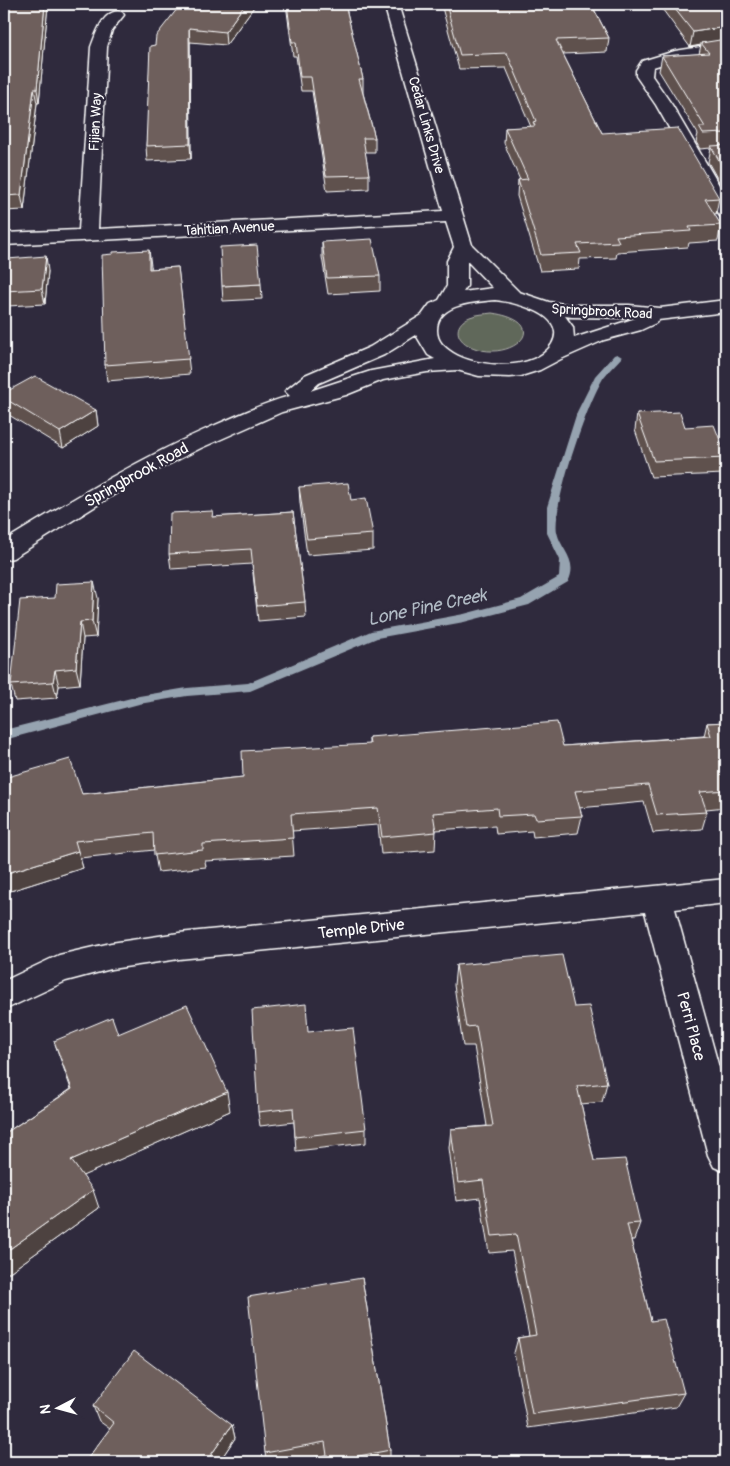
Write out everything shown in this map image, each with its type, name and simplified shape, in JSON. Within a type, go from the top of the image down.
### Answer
[{"type":"street","name":"Cedar Links Drive","points":[[391,4],[463,247]]},
{"type":"street","name":"Fijian Way","points":[[88,235],[99,47],[105,29],[117,15]]},
{"type":"street","points":[[726,47],[675,56],[648,64],[644,70],[644,76],[702,155],[726,212]]},
{"type":"street","name":"Tahitian Avenue","points":[[4,239],[454,216]]},
{"type":"street","points":[[447,303],[457,286],[457,261],[463,247],[513,297]]},
{"type":"street","points":[[478,295],[513,297],[544,307],[558,320],[564,335],[562,345],[555,354],[544,362],[529,368],[511,371],[492,371],[457,364],[442,357],[432,348],[426,338],[424,328],[428,318],[447,303],[478,295]]},
{"type":"street","name":"Springbrook Road","points":[[544,307],[572,311],[629,311],[660,314],[726,306]]},
{"type":"street","name":"Springbrook Road","points":[[555,354],[584,340],[634,326],[660,314]]},
{"type":"street","name":"Springbrook Road","points":[[274,407],[312,379],[377,351],[428,318]]},
{"type":"street","name":"Springbrook Road","points":[[4,552],[126,477],[193,443],[274,407],[338,390],[386,373],[427,366],[457,364]]},
{"type":"street","name":"Temple Drive","points":[[4,996],[59,969],[121,955],[179,946],[726,891]]},
{"type":"street","name":"Perri Place","points":[[657,898],[726,1155]]},
{"type":"green space","points":[[492,313],[512,318],[522,325],[524,333],[520,341],[511,347],[498,351],[483,350],[463,342],[458,330],[461,323],[473,316]]},
{"type":"building","points":[[4,4],[45,4],[37,89],[34,89],[21,195],[4,196]]},
{"type":"building","points":[[181,4],[245,4],[225,32],[189,28],[190,144],[146,146],[150,46],[155,45],[156,36]]},
{"type":"building","points":[[287,4],[345,4],[363,79],[359,79],[375,138],[363,138],[369,175],[326,176],[311,77],[300,77],[296,42],[292,42]]},
{"type":"building","points":[[446,4],[591,4],[609,38],[556,40],[602,133],[678,128],[719,198],[705,199],[721,225],[689,227],[691,231],[616,236],[619,242],[577,244],[581,253],[541,255],[518,180],[528,179],[505,128],[535,126],[533,122],[536,121],[507,53],[460,55]]},
{"type":"building","points":[[671,4],[726,4],[726,27],[693,32]]},
{"type":"building","points":[[726,39],[726,133],[703,134],[699,127],[705,127],[662,56],[709,53],[701,43]]},
{"type":"building","points":[[726,145],[726,173],[711,146]]},
{"type":"building","points":[[372,239],[380,276],[327,278],[322,242]]},
{"type":"building","points":[[257,245],[261,284],[222,286],[220,247]]},
{"type":"building","points":[[149,250],[149,269],[178,267],[189,359],[105,365],[102,255],[113,254],[113,252]]},
{"type":"building","points":[[46,256],[42,289],[4,291],[7,259]]},
{"type":"building","points":[[35,376],[96,410],[60,432],[4,398],[4,393]]},
{"type":"building","points":[[680,412],[685,427],[714,425],[726,458],[654,461],[637,414]]},
{"type":"building","points":[[348,483],[351,500],[366,498],[373,534],[307,539],[299,487]]},
{"type":"building","points":[[213,511],[212,517],[293,512],[305,602],[257,606],[251,549],[169,554],[170,513]]},
{"type":"building","points":[[94,582],[92,621],[80,622],[76,668],[55,670],[53,682],[11,685],[20,600],[55,598],[56,584]]},
{"type":"building","points":[[557,722],[563,746],[711,736],[707,723],[726,722],[726,790],[700,792],[707,812],[657,815],[648,785],[575,791],[582,816],[536,819],[534,814],[498,816],[497,808],[433,813],[436,832],[382,837],[378,808],[291,814],[293,838],[203,844],[203,850],[154,855],[153,833],[75,841],[78,851],[4,874],[4,806],[7,805],[4,796],[4,778],[70,759],[82,794],[243,777],[242,751],[370,744],[369,737]]},
{"type":"building","points":[[562,955],[574,1007],[589,1006],[607,1083],[577,1086],[594,1161],[625,1159],[640,1223],[627,1224],[651,1321],[664,1319],[684,1393],[532,1414],[518,1338],[536,1335],[516,1234],[492,1236],[483,1180],[458,1183],[451,1129],[493,1126],[476,1026],[466,1027],[456,965]]},
{"type":"building","points":[[306,1004],[308,1032],[353,1028],[366,1129],[295,1137],[293,1108],[258,1112],[252,1010]]},
{"type":"building","points":[[187,1005],[227,1092],[71,1160],[93,1190],[4,1253],[4,1134],[72,1089],[54,1041],[112,1017],[118,1034]]},
{"type":"building","points":[[362,1278],[390,1450],[328,1462],[325,1442],[265,1453],[248,1297]]},
{"type":"building","points":[[134,1351],[232,1425],[206,1462],[85,1462],[114,1423],[93,1406]]},
{"type":"waterway","name":"Lone Pine Creek","points":[[4,735],[139,700],[187,692],[250,687],[375,634],[464,618],[525,602],[564,579],[566,560],[552,533],[552,507],[582,412],[600,376],[617,357]]}]
